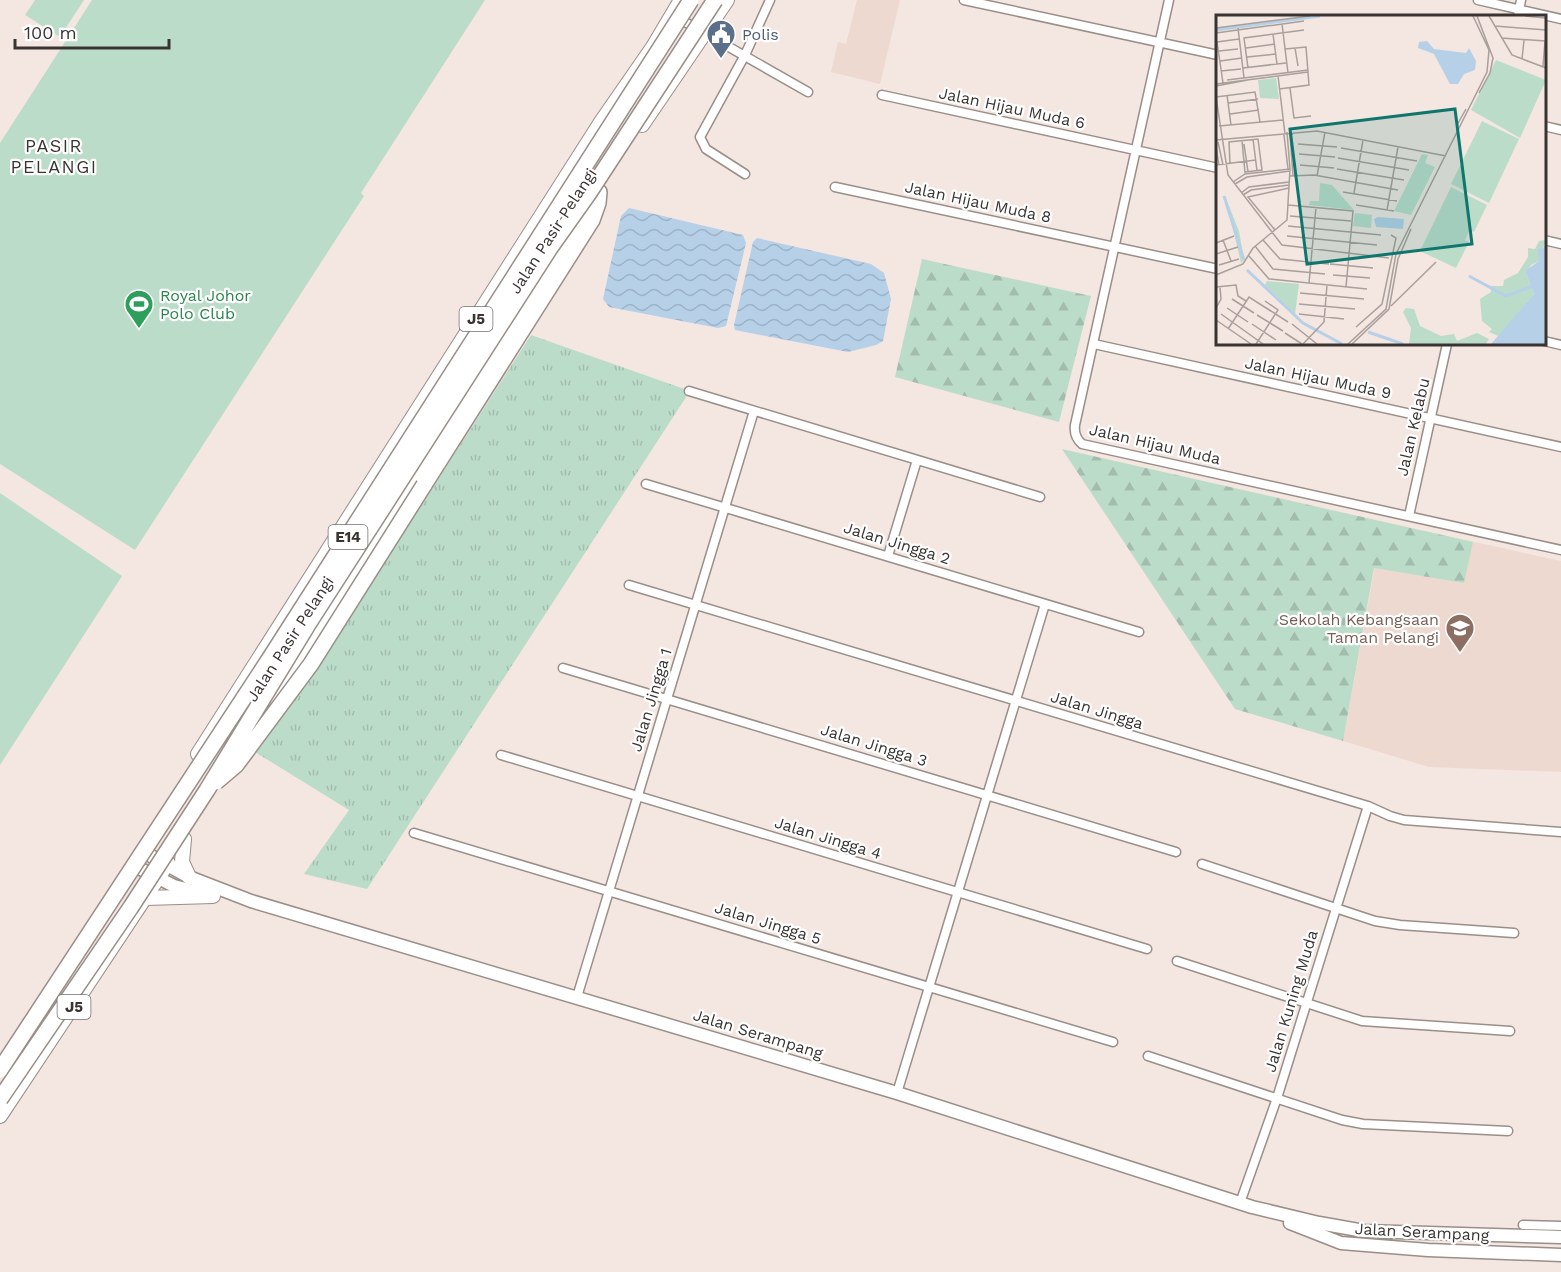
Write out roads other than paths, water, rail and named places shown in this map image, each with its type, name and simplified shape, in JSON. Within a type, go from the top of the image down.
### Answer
[{"type":"highway","name":"E14","points":[[0,1070],[246,695],[691,0]]},
{"type":"highway","name":"E14","points":[[0,1099],[131,907],[207,790],[307,626],[550,248],[589,193],[715,0]]},
{"type":"highway","points":[[207,790],[236,765],[311,664],[592,220],[599,192]]},
{"type":"main road","name":"Jalan Pasir Pelangi","points":[[0,1059],[133,865],[198,755],[681,0]]},
{"type":"main road","name":"Jalan Pasir Pelangi","points":[[0,1116],[146,898],[289,670],[616,163],[727,0]]},
{"type":"main road","points":[[184,839],[182,862],[189,877]]},
{"type":"main road","name":"Jalan Serampang","points":[[142,851],[189,877],[251,901],[897,1093],[1246,1205],[1319,1223],[1364,1231],[1561,1237]]},
{"type":"main road","name":"Jalan Serampang","points":[[133,865],[158,879],[188,891],[251,901]]},
{"type":"main road","points":[[146,898],[213,896]]},
{"type":"main road","name":"Jalan Serampang","points":[[1246,1205],[1341,1243],[1428,1250],[1561,1255]]},
{"type":"street","points":[[745,174],[706,148],[700,137],[745,55],[770,0]]},
{"type":"street","points":[[964,0],[1216,55]]},
{"type":"street","name":"Jalan Hijau Muda","points":[[1169,0],[1075,425],[1076,437],[1082,444],[1561,550]]},
{"type":"street","points":[[1478,0],[1546,15]]},
{"type":"street","points":[[672,14],[808,92]]},
{"type":"street","points":[[1546,15],[1561,19]]},
{"type":"street","name":"Jalan Hijau Muda 6","points":[[882,95],[1216,168]]},
{"type":"street","points":[[1546,126],[1561,130]]},
{"type":"street","name":"Jalan Hijau Muda 8","points":[[835,188],[1216,269]]},
{"type":"street","points":[[1546,240],[1561,244]]},
{"type":"street","points":[[1546,341],[1561,345]]},
{"type":"street","name":"Jalan Hijau Muda 9","points":[[1094,344],[1561,447]]},
{"type":"street","name":"Jalan Kelabu","points":[[1409,516],[1447,345]]},
{"type":"street","points":[[689,391],[1040,497]]},
{"type":"street","name":"Jalan Jingga 1","points":[[577,997],[754,411]]},
{"type":"street","points":[[888,556],[917,460]]},
{"type":"street","name":"Jalan Jingga 2","points":[[646,484],[1139,632]]},
{"type":"street","name":"Jalan Jingga","points":[[629,585],[1368,807],[1404,820],[1561,832]]},
{"type":"street","points":[[897,1093],[1045,604]]},
{"type":"street","name":"Jalan Jingga 3","points":[[563,668],[1176,852]]},
{"type":"street","name":"Jalan Jingga 4","points":[[501,755],[1147,949]]},
{"type":"street","name":"Jalan Kuning Muda","points":[[1246,1205],[1368,807]]},
{"type":"street","name":"Jalan Jingga 5","points":[[414,833],[1113,1042]]},
{"type":"street","points":[[1202,864],[1375,921],[1514,933]]},
{"type":"street","points":[[1177,961],[1362,1021],[1510,1031]]},
{"type":"street","points":[[1148,1056],[1342,1120],[1363,1124],[1508,1131]]},
{"type":"street","points":[[1523,1226],[1561,1226]]},
{"type":"water","points":[[629,208],[743,235],[746,243],[726,326],[718,328],[609,307],[603,299],[621,216]]},
{"type":"water","points":[[757,238],[871,264],[884,273],[891,299],[883,341],[848,352],[735,330],[734,325],[753,242]]},
{"type":"place","name":"Polis","points":[[721,60]]},
{"type":"place","name":"Royal Johor Polo Club","points":[[139,330]]},
{"type":"place","name":"Sekolah Kebangsaan Taman Pelangi","points":[[1460,654]]},
{"type":"district","name":"PASIR PELANGI","points":[[54,155]]}]
